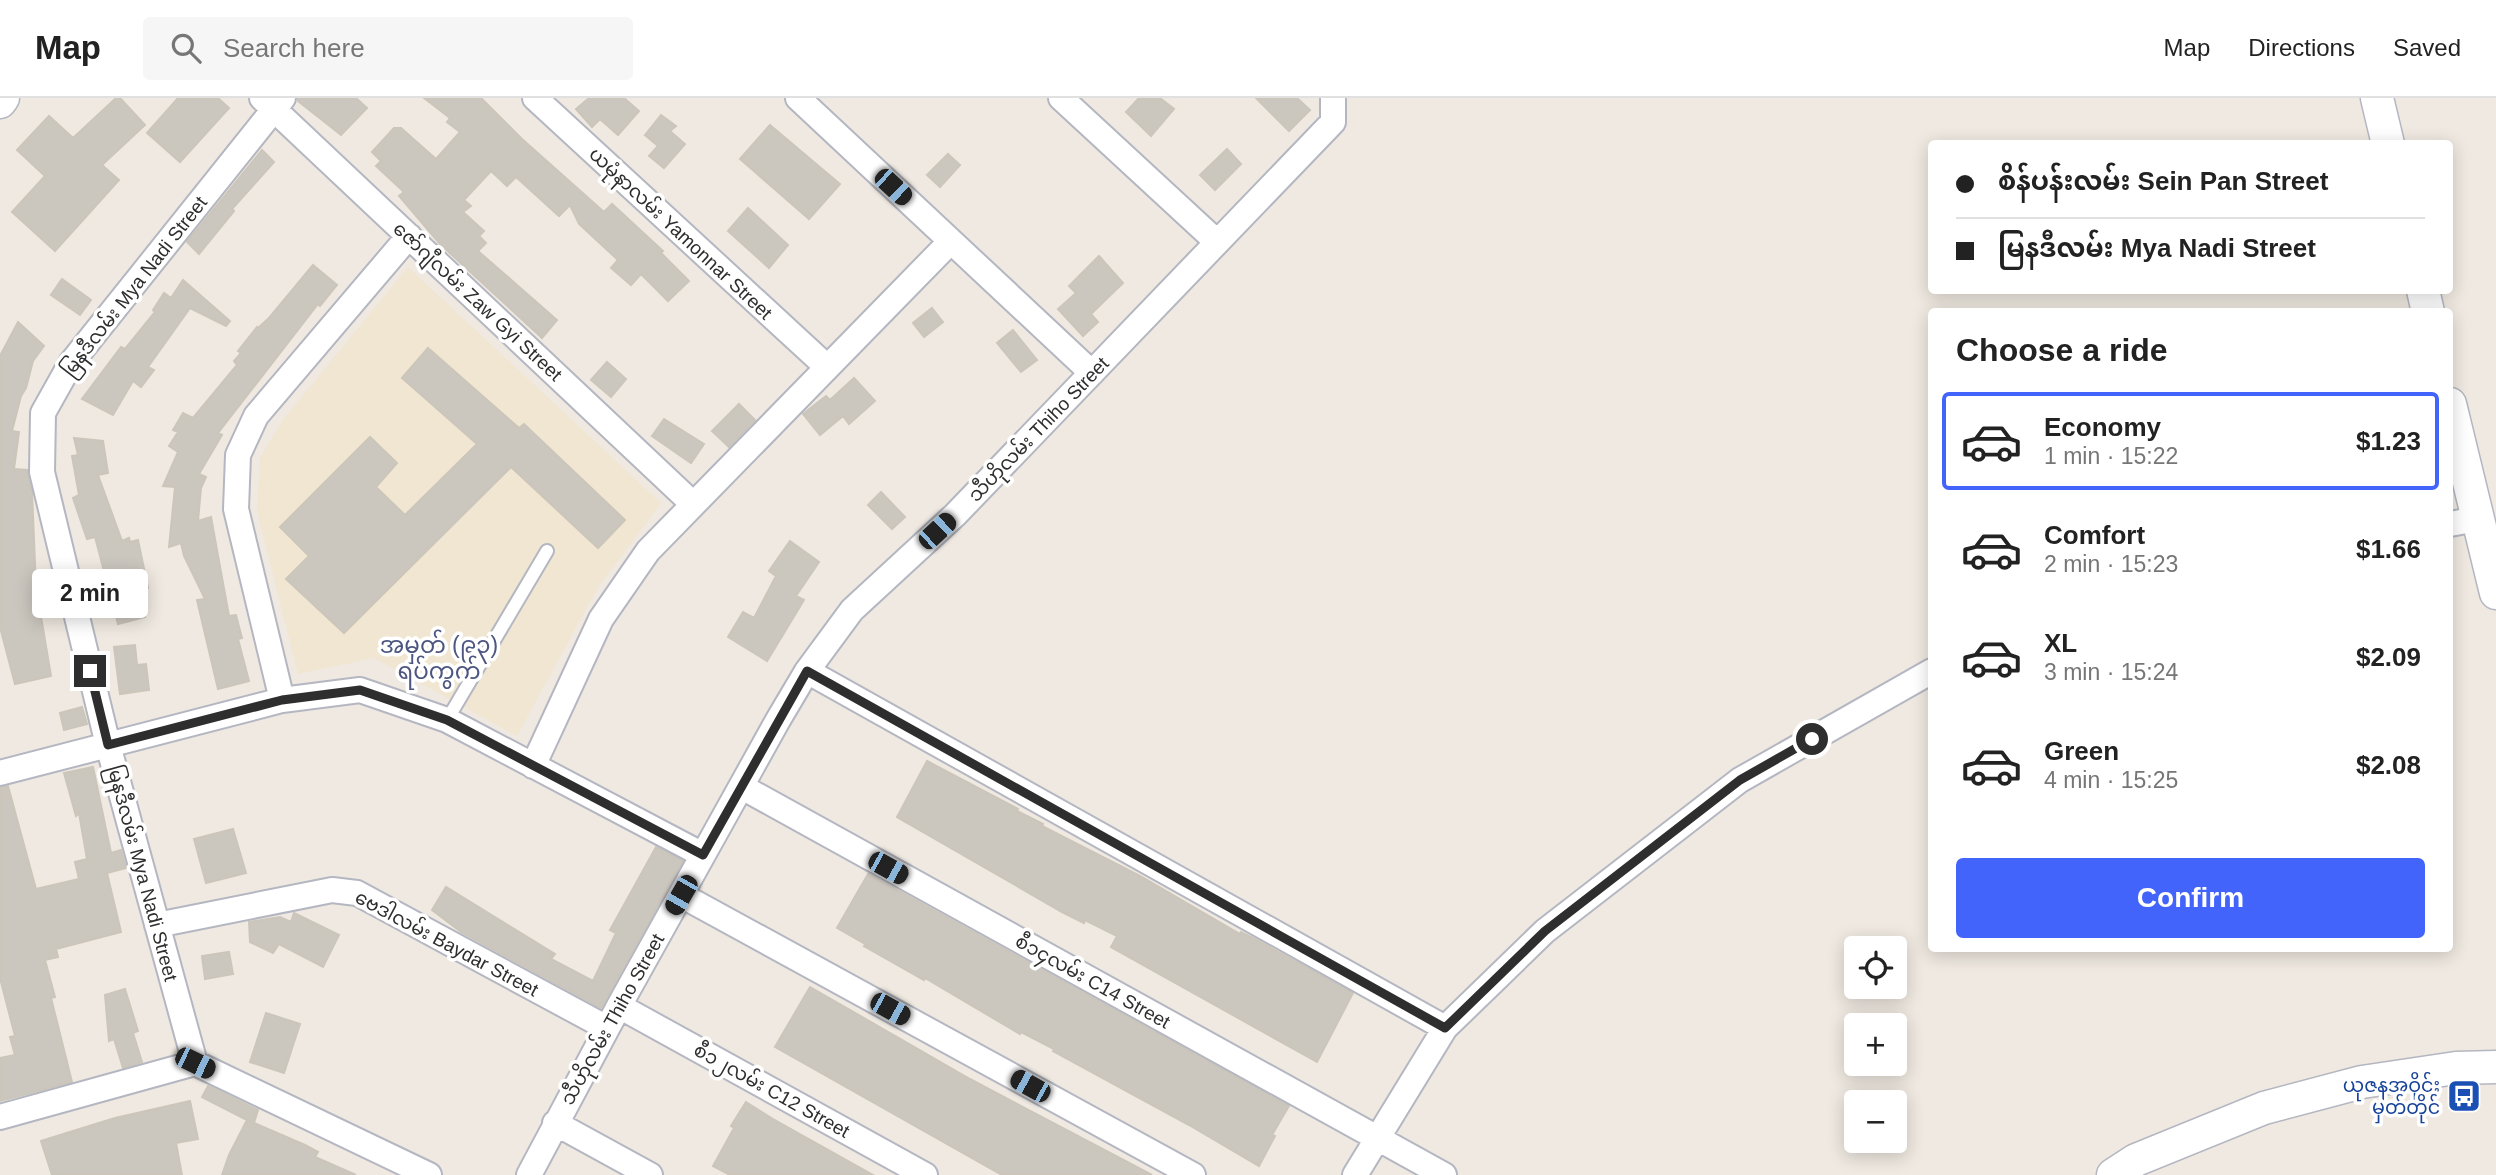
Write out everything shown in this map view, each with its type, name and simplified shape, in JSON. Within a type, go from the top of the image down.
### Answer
[{"type":"street","name":"ယမုံနာလမ်း Yamonnar Street","points":[[535,98],[827,367]]},
{"type":"street","points":[[798,98],[1092,373]]},
{"type":"street","points":[[1061,98],[1217,242]]},
{"type":"street","name":"သီဟိုလမ်း Thiho Street","points":[[528,1175],[619,1006],[807,671],[852,610],[955,515],[1333,122],[1333,98]]},
{"type":"street","points":[[2377,98],[2387,140]]},
{"type":"street","name":"ဇော်ဂျီလမ်း Zaw Gyi Street","points":[[273,101],[409,236],[693,505]]},
{"type":"street","name":"မြနဒီလမ်း Mya Nadi Street","points":[[195,1063],[108,745],[42,472],[43,413],[71,363],[273,101]]},
{"type":"street","points":[[282,700],[236,509],[238,454],[256,416],[409,236]]},
{"type":"street","points":[[533,766],[601,619],[648,551],[951,240]]},
{"type":"street","points":[[2453,429],[2464,522],[2496,593]]},
{"type":"street","points":[[807,671],[1445,1028]]},
{"type":"street","points":[[1355,1175],[1445,1028],[1545,931],[1740,780],[1928,673]]},
{"type":"street","points":[[0,773],[282,700],[360,690],[447,720],[703,855]]},
{"type":"street","name":"စီ၁၄လမ်း C14 Street","points":[[742,787],[1444,1175]]},
{"type":"street","name":"ဗေဒါလမ်း Baydar Street","points":[[157,925],[345,889],[357,892],[607,1028]]},
{"type":"street","points":[[681,895],[1193,1175]]},
{"type":"street","name":"စီ၁၂လမ်း C12 Street","points":[[619,1006],[925,1175]]},
{"type":"street","points":[[0,1118],[195,1063],[429,1175]]},
{"type":"street","points":[[2113,1175],[2136,1160],[2264,1108],[2362,1082],[2456,1068],[2496,1067]]},
{"type":"street","points":[[555,1123],[650,1175]]},
{"type":"lane","points":[[447,720],[547,551]]},
{"type":"shaded area","points":[[408,267],[661,503],[598,587],[517,736],[374,658],[298,674],[257,511],[260,458],[282,421]]},
{"type":"building","points":[[116,98],[120,98],[145,125],[102,165],[119,180],[55,251],[12,212],[45,176],[17,150],[49,116],[73,138]]},
{"type":"building","points":[[178,98],[218,98],[229,108],[180,162],[147,133]]},
{"type":"building","points":[[298,98],[356,98],[367,108],[341,135],[298,101]]},
{"type":"building","points":[[424,98],[481,98],[522,139],[604,212],[612,204],[663,251],[661,253],[689,281],[668,301],[641,274],[631,285],[611,268],[618,260],[579,224],[570,205],[559,216],[516,177],[507,186],[491,171],[464,200],[471,206],[463,212],[484,231],[479,236],[486,243],[478,251],[557,320],[542,338],[440,244],[399,196],[404,192],[376,166],[381,161],[372,152],[394,128],[401,128],[436,159],[460,132],[447,122],[450,118]]},
{"type":"building","points":[[589,98],[624,98],[639,111],[618,135],[600,119],[592,127],[576,109]]},
{"type":"building","points":[[1139,98],[1160,98],[1174,109],[1151,136],[1126,112]]},
{"type":"building","points":[[1256,98],[1297,98],[1310,110],[1289,131]]},
{"type":"building","points":[[661,115],[676,126],[670,131],[685,144],[664,168],[649,156],[658,146],[645,135]]},
{"type":"building","points":[[770,125],[840,184],[809,219],[740,159]]},
{"type":"building","points":[[1227,149],[1241,164],[1215,190],[1200,175]]},
{"type":"building","points":[[262,150],[274,162],[232,209],[234,211],[199,254],[187,242]]},
{"type":"building","points":[[948,154],[960,165],[940,187],[927,175]]},
{"type":"building","points":[[748,208],[788,245],[769,268],[728,231]]},
{"type":"building","points":[[1099,256],[1123,283],[1091,314],[1098,322],[1083,336],[1058,309],[1076,293],[1069,286]]},
{"type":"building","points":[[313,265],[337,285],[320,306],[318,304],[218,433],[222,435],[199,474],[206,477],[201,488],[198,521],[211,517],[229,616],[236,615],[242,638],[238,639],[249,681],[218,689],[197,600],[205,599],[184,556],[181,543],[169,547],[175,487],[163,486],[178,452],[169,446],[178,432],[173,430],[183,413],[193,418],[237,365],[234,361],[241,353],[238,351]]},
{"type":"building","points":[[62,279],[91,300],[80,315],[51,295]]},
{"type":"building","points":[[183,280],[230,321],[226,326],[190,308],[148,367],[154,370],[141,387],[133,381],[113,415],[82,399],[121,347],[125,349],[155,312],[153,310],[164,293],[171,298]]},
{"type":"building","points":[[932,308],[943,322],[924,337],[913,323]]},
{"type":"building","points":[[18,322],[44,346],[33,361],[12,431],[19,432],[14,469],[27,470],[32,492],[36,587],[51,676],[15,684],[0,627],[0,356]]},
{"type":"building","points":[[1013,330],[1037,360],[1021,372],[997,343]]},
{"type":"building","points":[[428,348],[519,428],[524,424],[625,520],[598,548],[511,467],[344,633],[286,579],[309,556],[280,527],[370,437],[397,463],[376,487],[405,515],[477,444],[402,378]]},
{"type":"building","points":[[607,362],[626,379],[611,397],[591,380]]},
{"type":"building","points":[[854,378],[875,401],[849,424],[843,416],[820,435],[803,414],[826,396],[830,400]]},
{"type":"building","points":[[739,404],[755,420],[729,447],[712,431]]},
{"type":"building","points":[[664,419],[704,444],[691,463],[652,436]]},
{"type":"building","points":[[74,438],[103,441],[108,473],[98,475],[122,541],[129,538],[130,542],[138,540],[148,588],[135,591],[145,617],[118,624],[95,537],[87,539],[73,498],[79,495],[72,456],[78,455]]},
{"type":"building","points":[[881,492],[905,517],[892,529],[868,505]]},
{"type":"building","points":[[790,541],[819,562],[796,596],[804,600],[767,661],[728,637],[743,612],[754,618],[776,576],[769,571]]},
{"type":"building","points":[[135,645],[137,665],[146,664],[149,690],[120,694],[114,647]]},
{"type":"building","points":[[82,707],[87,724],[64,730],[60,713]]},
{"type":"building","points":[[927,761],[1018,809],[1017,811],[1043,824],[1042,826],[1140,876],[1240,934],[1241,932],[1253,938],[1353,993],[1317,1062],[1111,947],[1117,936],[1062,912],[897,817]]},
{"type":"building","points":[[93,767],[111,853],[121,850],[126,868],[107,873],[121,932],[56,949],[58,957],[45,960],[55,997],[51,998],[72,1082],[0,1101],[0,1058],[15,1055],[10,1037],[15,1036],[0,978],[0,787],[8,786],[36,889],[79,879],[75,862],[87,859],[79,813],[76,816],[64,773]]},
{"type":"building","points":[[233,829],[246,873],[206,883],[194,839]]},
{"type":"building","points":[[656,847],[683,861],[601,1008],[461,932],[432,910],[446,887],[555,954],[551,959],[593,981],[616,933],[610,930]]},
{"type":"building","points":[[868,874],[1289,1106],[1272,1135],[1275,1136],[1259,1166],[1053,1051],[1054,1049],[1021,1032],[1020,1034],[925,978],[924,980],[837,928]]},
{"type":"building","points":[[294,913],[339,935],[323,967],[279,944],[273,953],[250,942],[249,922],[280,917],[291,922]]},
{"type":"building","points":[[229,952],[233,974],[205,979],[202,956]]},
{"type":"building","points":[[810,987],[970,1079],[1152,1175],[1002,1175],[775,1047]]},
{"type":"building","points":[[125,989],[138,1031],[133,1033],[142,1062],[123,1068],[114,1039],[109,1041],[105,995]]},
{"type":"building","points":[[266,1013],[300,1024],[284,1073],[250,1062]]},
{"type":"building","points":[[208,1086],[258,1110],[254,1123],[305,1145],[318,1152],[315,1157],[356,1175],[222,1175],[247,1120],[202,1097]]},
{"type":"building","points":[[190,1101],[198,1139],[176,1143],[182,1175],[52,1175],[41,1141],[115,1118]]},
{"type":"building","points":[[746,1102],[873,1175],[730,1175],[713,1166],[734,1128],[731,1126]]},
{"type":"place","name":"ယုဇနအဝိုင်း မှတ်တိုင်","points":[[2464,1096]]},
{"type":"district","name":"အမှတ် (၉၃) ရပ်ကွက်","points":[[439,658]]},
{"type":"route","points":[[90,671],[108,745],[282,700],[360,690],[447,720],[703,855],[807,671],[1445,1028],[1545,931],[1740,780],[1812,739]]}]
